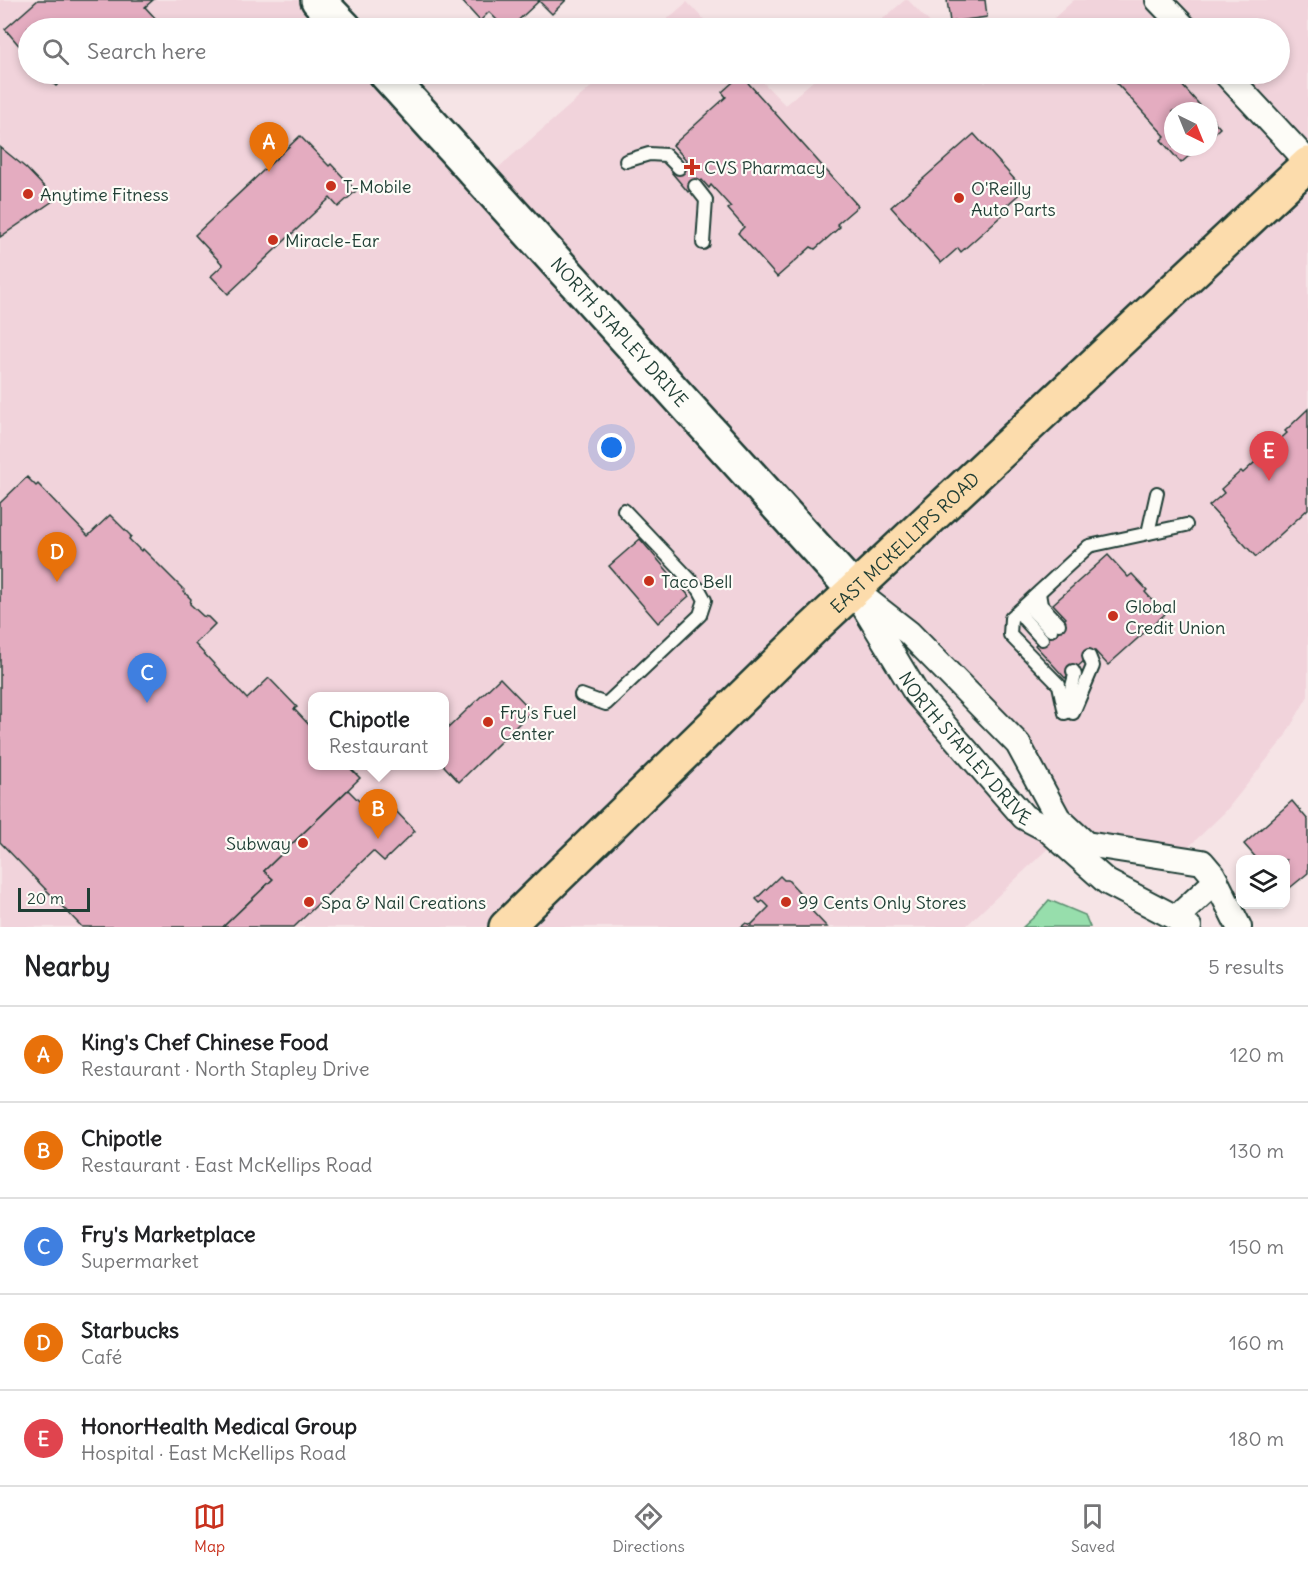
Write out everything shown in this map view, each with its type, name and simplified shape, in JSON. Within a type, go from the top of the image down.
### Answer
[{"type":"main road","points":[[318,0],[335,18]]},
{"type":"main road","name":"NORTH STAPLEY DRIVE","points":[[395,84],[854,590]]},
{"type":"main road","name":"EAST MCKELLIPS ROAD","points":[[506,927],[854,590],[1308,163]]},
{"type":"street","points":[[1158,0],[1175,18]]},
{"type":"street","points":[[1235,84],[1308,163]]},
{"type":"street","name":"NORTH STAPLEY DRIVE","points":[[854,590],[909,633],[1018,744],[1058,818],[1086,844],[1202,861],[1216,881],[1239,927]]},
{"type":"street","name":"NORTH STAPLEY DRIVE","points":[[854,590],[915,693],[1024,817],[1047,828],[1105,880],[1183,923],[1216,881]]},
{"type":"street","points":[[1105,880],[1102,869],[1104,860],[1112,853],[1122,850]]},
{"type":"lane","points":[[626,161],[649,154],[666,156],[679,168]]},
{"type":"lane","points":[[694,186],[706,201],[704,243]]},
{"type":"lane","points":[[1148,534],[1158,493]]},
{"type":"lane","points":[[581,695],[606,704],[700,615],[705,600],[699,589],[624,510]]},
{"type":"lane","points":[[1069,713],[1059,685],[1010,635],[1011,618],[1089,546],[1186,525]]},
{"type":"lane","points":[[1020,610],[1024,619],[1051,631],[1041,605],[1034,597]]},
{"type":"lane","points":[[1081,663],[1093,666],[1069,713],[1075,675],[1081,663]]},
{"type":"shaded area","points":[[0,0],[318,0],[335,18],[18,18],[18,84],[395,84],[483,181],[595,84],[765,84],[785,105],[809,84],[1290,84],[1290,18],[1054,18],[1074,0],[1308,0],[1308,696],[1284,738],[1225,812],[1177,858],[1086,844],[1018,744],[855,591],[916,693],[1058,839],[965,927],[0,927]]},
{"type":"shaded area","points":[[908,0],[925,18],[884,18]]},
{"type":"shaded area","points":[[687,2],[702,18],[669,18]]},
{"type":"green space","points":[[1049,900],[1085,915],[1090,927],[1023,927]]},
{"type":"building","points":[[38,0],[153,0],[145,7],[155,18],[18,18],[18,44],[5,29]]},
{"type":"building","points":[[461,0],[566,0],[552,14],[539,1],[521,18],[495,18],[489,12],[483,18],[477,18]]},
{"type":"building","points":[[947,0],[985,0],[987,17],[949,18]]},
{"type":"building","name":"CVS Pharmacy","points":[[731,84],[749,84],[858,206],[837,224],[840,227],[815,249],[811,247],[777,277],[738,233],[744,227],[728,209],[731,207],[711,185],[709,188],[702,180],[688,192],[672,173],[687,161],[673,145],[726,97],[722,92]]},
{"type":"building","points":[[1117,84],[1181,84],[1197,102],[1164,102],[1164,135]]},
{"type":"building","name":"O'Reilly Auto Parts","points":[[974,134],[1024,190],[1007,205],[1010,208],[961,252],[958,248],[941,263],[891,207]]},
{"type":"building","points":[[300,136],[356,191],[338,207],[330,198],[228,294],[211,276],[223,265],[195,235]]},
{"type":"building","points":[[0,147],[26,168],[50,193],[53,201],[0,237]]},
{"type":"building","points":[[1175,156],[1189,156],[1181,163]]},
{"type":"building","points":[[1308,409],[1308,509],[1256,557],[1209,506],[1224,493],[1221,489],[1241,471],[1243,473],[1287,433],[1285,431]]},
{"type":"building","points":[[27,477],[36,486],[38,484],[88,536],[110,515],[131,536],[129,539],[141,551],[143,549],[185,591],[191,599],[190,604],[215,624],[195,644],[247,699],[269,678],[297,707],[294,709],[308,724],[308,770],[352,770],[360,778],[264,871],[273,879],[223,927],[82,927],[0,842],[0,503]]},
{"type":"building","name":"Taco Bell","points":[[640,539],[689,596],[658,623],[609,566]]},
{"type":"building","name":"Global Credit Union","points":[[1108,555],[1128,577],[1132,574],[1165,614],[1108,665],[1095,651],[1065,678],[1035,645],[1066,618],[1053,604]]},
{"type":"building","name":"Fry's Fuel Center","points":[[500,678],[532,711],[459,782],[448,770],[449,727]]},
{"type":"building","points":[[348,790],[381,823],[395,810],[415,831],[384,861],[373,851],[294,927],[223,927],[273,879],[264,871]]},
{"type":"building","points":[[1292,801],[1308,820],[1308,873],[1290,888],[1290,855],[1254,855],[1244,844]]},
{"type":"building","name":"99 Cents Only Stores","points":[[780,876],[788,880],[827,927],[741,927],[746,923],[751,925],[769,907],[763,901],[760,903],[756,899]]},
{"type":"place","name":"CVS Pharmacy","points":[[692,167]]},
{"type":"place","name":"King's Chef Chinese Food","points":[[269,172]]},
{"type":"place","name":"T-Mobile","points":[[331,186]]},
{"type":"place","name":"Anytime Fitness","points":[[28,194]]},
{"type":"place","name":"O'Reilly Auto Parts","points":[[959,198]]},
{"type":"place","name":"Miracle-Ear","points":[[273,240]]},
{"type":"place","name":"HonorHealth Medical Group","points":[[1269,481]]},
{"type":"place","name":"Taco Bell","points":[[649,581]]},
{"type":"place","name":"Starbucks","points":[[57,582]]},
{"type":"place","name":"Global Credit Union","points":[[1113,616]]},
{"type":"place","name":"Fry's Marketplace","points":[[147,703]]},
{"type":"place","name":"Fry's Fuel Center","points":[[488,722]]},
{"type":"place","name":"Chipotle","points":[[378,839]]},
{"type":"place","name":"Subway","points":[[303,843]]},
{"type":"place","name":"Spa & Nail Creations","points":[[309,902]]},
{"type":"place","name":"99 Cents Only Stores","points":[[786,902]]}]
